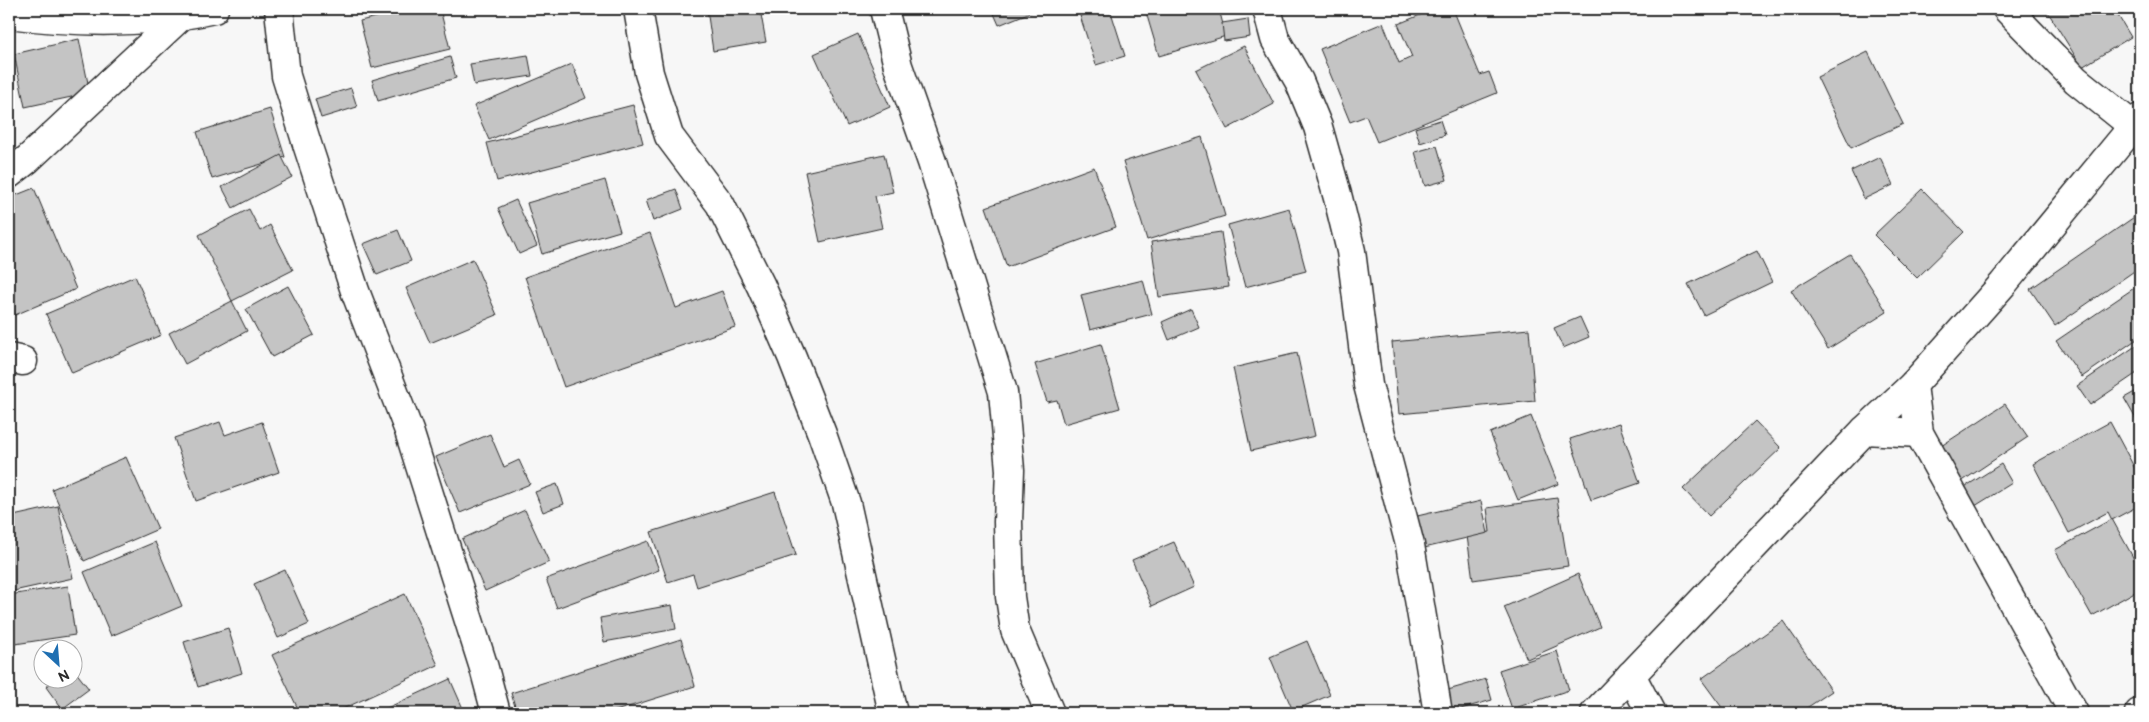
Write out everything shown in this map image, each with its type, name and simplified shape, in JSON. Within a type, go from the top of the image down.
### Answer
[{"type":"street","points":[[9,14],[39,18],[113,20],[181,16],[214,9]]},
{"type":"street","points":[[279,9],[286,76],[355,291],[409,431],[484,668],[496,713]]},
{"type":"street","points":[[638,9],[649,73],[669,136],[720,204],[761,286],[792,357],[822,434],[846,503],[893,713]]},
{"type":"street","points":[[884,9],[898,66],[932,162],[1003,392],[1010,470],[1008,522],[1010,597],[1015,630],[1050,713]]},
{"type":"street","points":[[1267,9],[1275,39],[1299,81],[1318,127],[1338,198],[1350,251],[1368,384],[1410,545],[1438,713]]},
{"type":"street","points":[[1595,713],[1865,430],[1913,385],[2003,284],[2137,122],[2076,80],[2007,9]]},
{"type":"street","points":[[9,174],[28,159],[181,16]]},
{"type":"street","points":[[1913,385],[1919,434],[2074,713]]},
{"type":"street","points":[[1865,430],[1919,434]]},
{"type":"street","points":[[1631,675],[1651,713]]},
{"type":"building","points":[[409,9],[440,9],[450,49],[372,68],[360,21]]},
{"type":"building","points":[[707,9],[760,9],[766,42],[713,51]]},
{"type":"building","points":[[992,9],[1038,9],[999,25]]},
{"type":"building","points":[[1101,9],[1110,9],[1125,56],[1096,65],[1080,16]]},
{"type":"building","points":[[1145,9],[1219,9],[1226,36],[1159,56]]},
{"type":"building","points":[[1435,9],[1453,9],[1480,75],[1489,72],[1497,93],[1377,142],[1366,116],[1350,122],[1320,49],[1383,23],[1399,63],[1412,57],[1398,24]]},
{"type":"building","points":[[2046,9],[2114,9],[2131,37],[2082,67]]},
{"type":"building","points":[[1248,19],[1250,37],[1224,41],[1222,23]]},
{"type":"building","points":[[858,34],[890,107],[847,126],[814,54]]},
{"type":"building","points":[[79,39],[90,93],[25,107],[14,54]]},
{"type":"building","points":[[1244,46],[1274,104],[1227,129],[1196,70]]},
{"type":"building","points":[[1868,52],[1903,124],[1851,148],[1817,77]]},
{"type":"building","points":[[528,55],[532,76],[474,85],[470,64]]},
{"type":"building","points":[[450,57],[456,78],[378,101],[372,80]]},
{"type":"building","points":[[572,64],[586,98],[489,140],[474,106]]},
{"type":"building","points":[[351,88],[357,107],[321,118],[315,99]]},
{"type":"building","points":[[633,105],[643,143],[497,181],[487,143]]},
{"type":"building","points":[[270,109],[285,157],[212,179],[197,132]]},
{"type":"building","points":[[1440,120],[1445,135],[1420,143],[1415,128]]},
{"type":"building","points":[[1202,137],[1225,216],[1147,240],[1123,162]]},
{"type":"building","points":[[1437,146],[1447,180],[1425,186],[1415,152]]},
{"type":"building","points":[[884,154],[893,192],[875,196],[882,228],[820,242],[805,172]]},
{"type":"building","points":[[281,155],[292,177],[233,208],[222,187]]},
{"type":"building","points":[[1880,157],[1893,185],[1864,199],[1851,171]]},
{"type":"building","points":[[1094,167],[1116,227],[1007,267],[986,207]]},
{"type":"building","points":[[605,180],[620,231],[542,254],[527,203]]},
{"type":"building","points":[[34,188],[76,289],[15,315],[9,300],[9,198]]},
{"type":"building","points":[[676,189],[683,209],[653,221],[646,200]]},
{"type":"building","points":[[1922,189],[1964,232],[1917,278],[1874,235]]},
{"type":"building","points":[[516,200],[537,246],[519,254],[498,208]]},
{"type":"building","points":[[1289,208],[1306,271],[1245,287],[1228,225]]},
{"type":"building","points":[[249,209],[260,231],[270,225],[293,270],[232,301],[199,235]]},
{"type":"building","points":[[2140,213],[2140,267],[2055,326],[2030,289]]},
{"type":"building","points":[[398,230],[411,261],[377,275],[363,244]]},
{"type":"building","points":[[1221,232],[1229,287],[1159,297],[1151,242]]},
{"type":"building","points":[[650,233],[676,308],[722,291],[735,327],[564,387],[525,277]]},
{"type":"building","points":[[1757,251],[1772,282],[1704,315],[1688,284]]},
{"type":"building","points":[[1850,254],[1887,312],[1828,349],[1791,290]]},
{"type":"building","points":[[473,259],[497,315],[430,343],[406,288]]},
{"type":"building","points":[[135,276],[161,335],[72,373],[46,314]]},
{"type":"building","points":[[1143,280],[1152,314],[1090,330],[1081,295]]},
{"type":"building","points":[[2140,284],[2140,337],[2082,377],[2056,341]]},
{"type":"building","points":[[288,286],[314,335],[272,357],[246,309]]},
{"type":"building","points":[[232,301],[247,331],[185,364],[169,333]]},
{"type":"building","points":[[1191,309],[1199,327],[1169,340],[1162,322]]},
{"type":"building","points":[[1580,317],[1589,337],[1563,348],[1554,328]]},
{"type":"building","points":[[1529,329],[1535,401],[1399,414],[1392,342]]},
{"type":"building","points":[[2140,343],[2140,371],[2090,405],[2077,386]]},
{"type":"building","points":[[1101,344],[1120,408],[1064,424],[1057,400],[1047,402],[1035,364]]},
{"type":"building","points":[[1297,353],[1315,436],[1251,451],[1233,368]]},
{"type":"building","points":[[2140,389],[2140,426],[2124,398]]},
{"type":"building","points":[[2005,404],[2028,437],[1961,482],[1938,448]]},
{"type":"building","points":[[1531,416],[1558,484],[1518,500],[1490,433]]},
{"type":"building","points":[[1755,421],[1781,448],[1709,516],[1683,489]]},
{"type":"building","points":[[220,422],[225,435],[262,422],[279,472],[196,501],[174,438]]},
{"type":"building","points":[[2110,422],[2140,478],[2140,505],[2112,520],[2108,512],[2069,533],[2033,464]]},
{"type":"building","points":[[1619,423],[1640,483],[1591,500],[1570,439]]},
{"type":"building","points":[[490,434],[504,467],[519,460],[530,484],[460,513],[436,457]]},
{"type":"building","points":[[126,457],[158,529],[84,561],[52,489]]},
{"type":"building","points":[[2001,464],[2012,483],[1975,506],[1963,488]]},
{"type":"building","points":[[557,484],[564,504],[543,512],[535,492]]},
{"type":"building","points":[[775,492],[796,555],[697,587],[693,574],[668,582],[651,532]]},
{"type":"building","points":[[1557,498],[1568,566],[1473,580],[1467,536],[1490,532],[1487,508]]},
{"type":"building","points":[[1481,501],[1488,533],[1420,549],[1413,517]]},
{"type":"building","points":[[58,506],[73,578],[9,592],[9,517]]},
{"type":"building","points":[[525,510],[549,562],[485,591],[462,539]]},
{"type":"building","points":[[2112,519],[2140,570],[2140,589],[2092,616],[2055,550]]},
{"type":"building","points":[[2140,525],[2140,540],[2136,527]]},
{"type":"building","points":[[648,541],[659,570],[557,608],[546,579]]},
{"type":"building","points":[[155,542],[182,606],[111,636],[84,572]]},
{"type":"building","points":[[1174,542],[1194,587],[1152,606],[1132,560]]},
{"type":"building","points":[[285,570],[309,624],[278,638],[254,584]]},
{"type":"building","points":[[1578,574],[1600,627],[1527,659],[1504,607]]},
{"type":"building","points":[[68,586],[75,635],[15,644],[9,595]]},
{"type":"building","points":[[405,594],[438,665],[334,713],[300,713],[272,655]]},
{"type":"building","points":[[672,605],[676,629],[604,642],[600,618]]},
{"type":"building","points":[[1783,621],[1832,691],[1799,713],[1726,713],[1701,679]]},
{"type":"building","points":[[228,628],[242,673],[198,687],[184,642]]},
{"type":"building","points":[[681,639],[695,686],[609,713],[517,713],[511,693]]},
{"type":"building","points":[[1307,641],[1330,695],[1293,711],[1270,657]]},
{"type":"building","points":[[1557,651],[1569,690],[1512,709],[1499,670]]},
{"type":"building","points":[[450,679],[465,713],[376,713]]},
{"type":"building","points":[[1486,679],[1492,700],[1447,713],[1441,692]]},
{"type":"building","points":[[82,680],[89,689],[62,709],[48,690],[82,690]]}]
